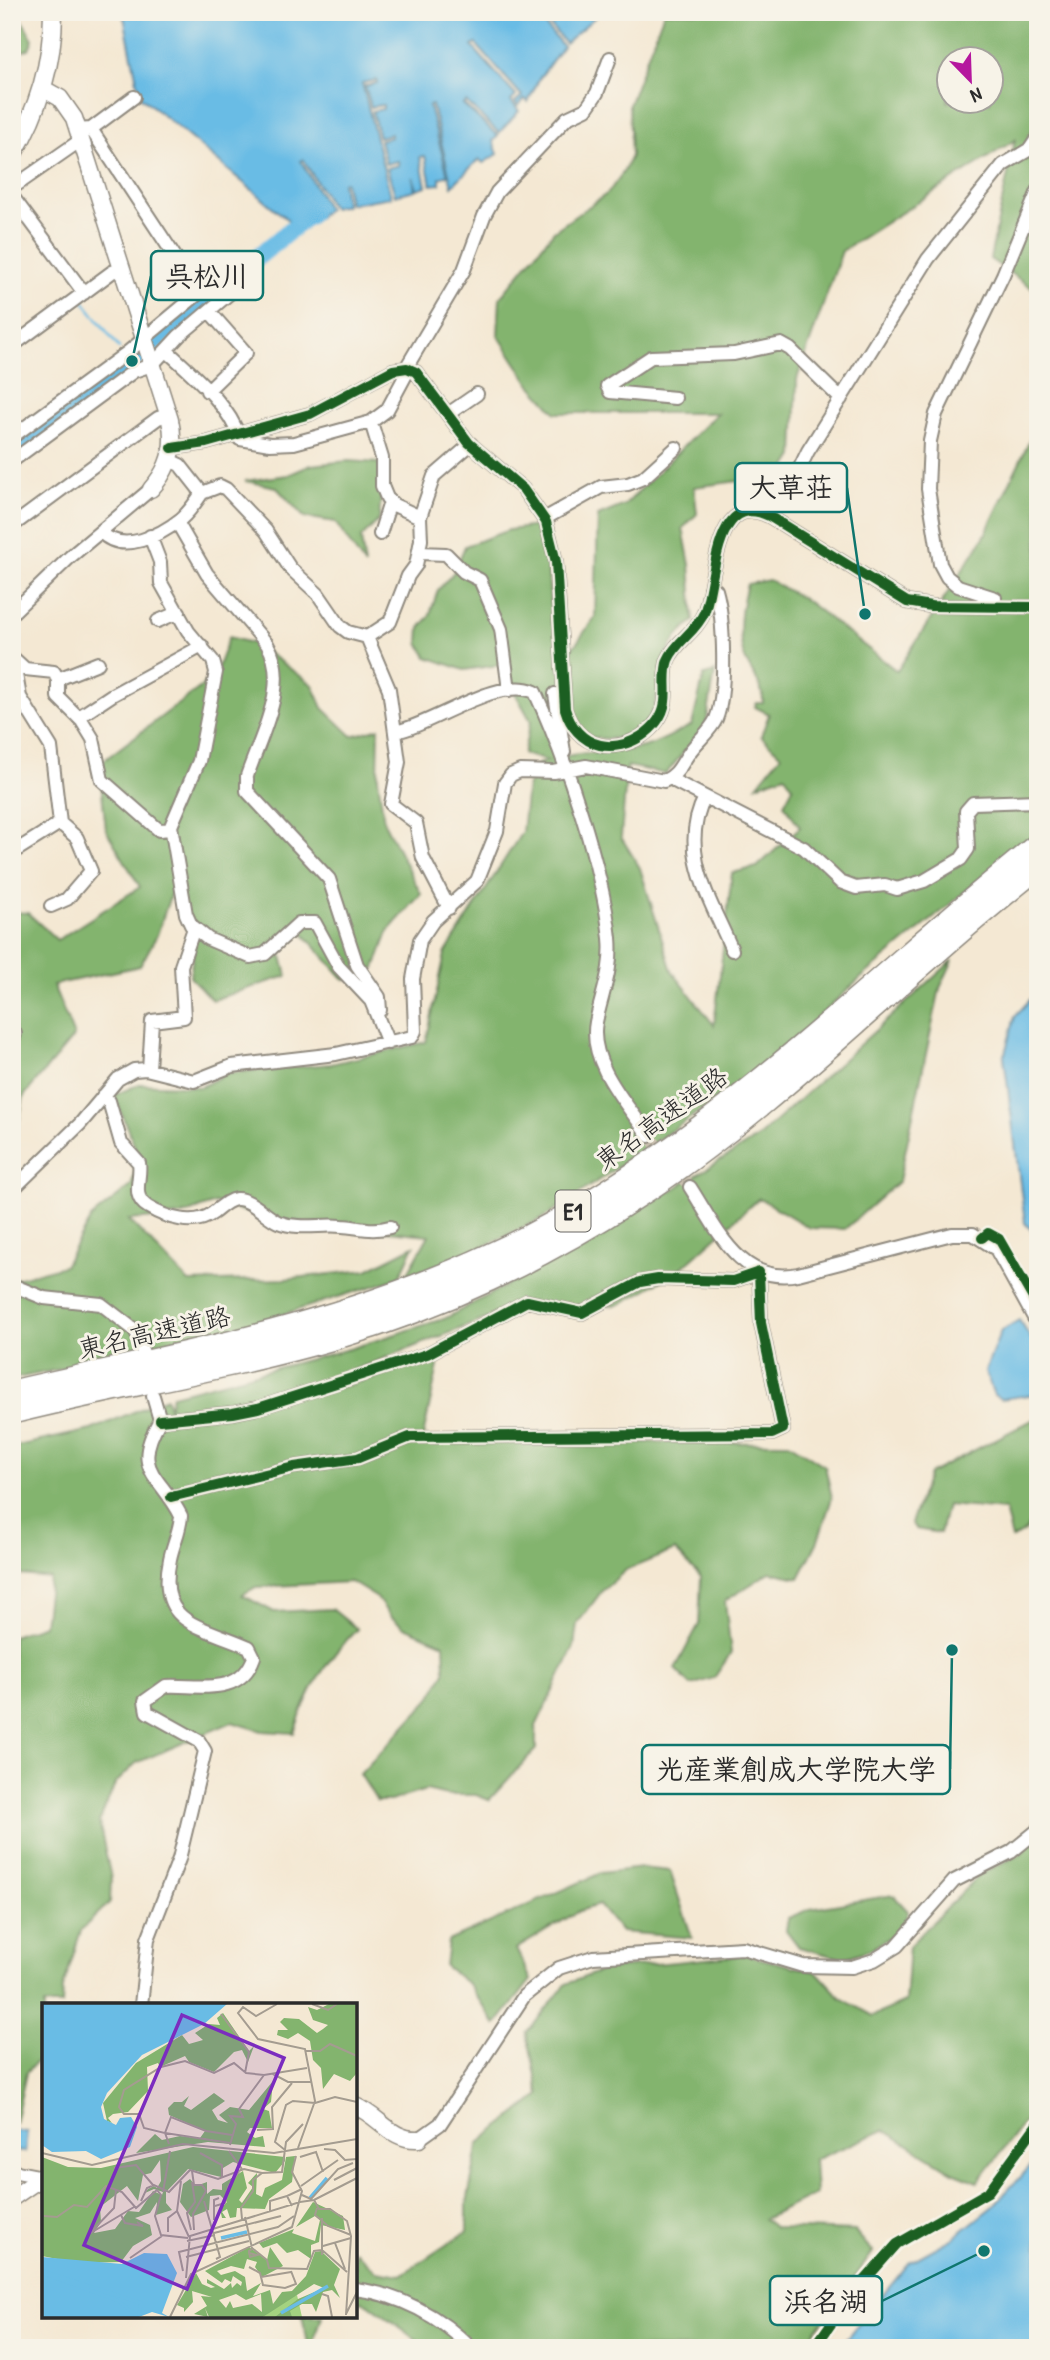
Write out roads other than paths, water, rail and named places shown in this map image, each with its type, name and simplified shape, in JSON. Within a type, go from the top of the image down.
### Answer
[{"type":"highway","name":"東名高速道路","points":[[12,1392],[230,1345],[357,1310],[477,1261],[560,1219],[660,1157],[730,1104],[1038,845]]},
{"type":"highway","name":"東名高速道路","points":[[12,1412],[156,1387],[338,1336],[412,1311],[562,1242],[633,1200],[755,1109],[1038,867]]},
{"type":"highway","points":[[12,1424],[156,1387]]},
{"type":"main road","points":[[12,155],[29,125],[42,88],[52,41],[53,12]]},
{"type":"street","points":[[166,350],[230,416],[240,439],[294,443],[371,422],[387,410],[407,369],[464,270],[484,216],[497,192],[567,117],[586,109],[597,93],[610,58]]},
{"type":"street","points":[[12,437],[144,339],[199,293],[64,103],[42,88]]},
{"type":"street","points":[[12,188],[134,97]]},
{"type":"street","points":[[83,133],[168,415],[171,454],[202,494]]},
{"type":"street","points":[[760,512],[761,506],[784,495],[793,486],[808,451],[928,259],[1003,165],[1030,149],[1038,137]]},
{"type":"street","points":[[995,606],[995,598],[952,582],[940,564],[928,489],[930,441],[936,414],[999,284],[1038,191]]},
{"type":"street","points":[[12,196],[84,293]]},
{"type":"street","points":[[12,346],[112,272],[122,269]]},
{"type":"street","points":[[12,461],[134,371],[152,362],[250,277]]},
{"type":"street","points":[[207,391],[246,353],[209,311]]},
{"type":"street","points":[[675,398],[610,393],[607,386],[652,357],[734,354],[781,344],[790,349],[841,399]]},
{"type":"street","points":[[12,613],[70,557],[150,489],[171,454],[316,412],[393,370],[407,369],[420,375],[471,444],[523,489],[544,519],[556,562],[565,709],[571,724],[594,743],[624,745],[643,735],[661,712],[669,659],[700,621],[724,531],[737,516],[760,512],[907,602],[923,606],[1038,607]]},
{"type":"street","points":[[448,414],[477,394]]},
{"type":"street","points":[[12,526],[159,418],[168,415]]},
{"type":"street","points":[[371,422],[382,458],[382,486],[390,502],[420,517]]},
{"type":"street","points":[[101,532],[120,543],[150,536],[177,522],[202,494],[220,486],[266,531],[290,568],[318,594],[340,626],[348,632],[367,637],[390,622],[419,553],[420,517],[434,476],[471,444]]},
{"type":"street","points":[[544,519],[601,487],[628,484],[643,478],[676,448]]},
{"type":"street","points":[[380,534],[390,502]]},
{"type":"street","points":[[177,522],[207,574],[267,644],[274,656],[276,684],[247,776],[247,791],[329,878],[357,965],[381,1001],[380,1010],[376,1011]]},
{"type":"street","points":[[150,536],[160,562],[160,583],[188,631],[213,661],[215,677],[199,761],[173,818],[171,830],[186,914],[194,928],[208,939],[250,957],[265,954],[299,923],[315,923],[339,967],[367,995],[388,1043]]},
{"type":"street","points":[[419,553],[446,554],[464,572],[480,580],[501,629],[509,690]]},
{"type":"street","points":[[12,1190],[128,1072],[149,1069],[194,1081],[232,1066],[336,1054],[407,1041],[414,1035],[413,979],[418,947],[428,927],[473,888],[481,875],[499,824],[507,779],[520,771],[564,770],[586,766],[660,781],[672,777],[712,725],[717,714],[723,637],[719,600],[716,590],[710,589]]},
{"type":"street","points":[[158,621],[179,612]]},
{"type":"street","points":[[560,630],[552,635],[556,705],[564,770]]},
{"type":"street","points":[[367,637],[388,685],[395,732],[399,762],[391,804],[416,823],[423,858],[449,908]]},
{"type":"street","points":[[79,717],[112,695],[202,646]]},
{"type":"street","points":[[15,661],[25,669],[50,669],[58,679],[58,697],[79,717],[95,744],[102,780],[159,830],[171,830]]},
{"type":"street","points":[[15,661],[20,697],[52,751],[60,823],[77,838],[91,871],[67,899],[51,906]]},
{"type":"street","points":[[58,679],[98,663]]},
{"type":"street","points":[[395,732],[491,694],[509,690],[535,692],[583,824],[610,938],[610,971],[595,1030],[597,1049],[604,1067],[649,1136]]},
{"type":"street","points":[[672,777],[804,848],[848,886],[864,888],[885,885],[897,889],[934,877],[965,855],[969,843],[965,811],[972,803],[1038,801]]},
{"type":"street","points":[[705,797],[693,836],[693,855],[732,950]]},
{"type":"street","points":[[12,853],[60,823]]},
{"type":"street","points":[[149,1069],[152,1021],[184,1017],[181,965],[194,928]]},
{"type":"street","points":[[12,1027],[15,1034],[12,1045]]},
{"type":"street","points":[[103,1096],[109,1101],[121,1143],[139,1163],[137,1193],[148,1207],[183,1220],[196,1221],[209,1216],[229,1201],[240,1199],[274,1220],[291,1225],[342,1226],[371,1231],[390,1227]]},
{"type":"street","points":[[690,1186],[731,1250],[759,1272]]},
{"type":"street","points":[[160,1420],[258,1408],[427,1354],[527,1301],[583,1313],[640,1282],[657,1279],[733,1281],[759,1272],[790,1275],[952,1234],[973,1234],[996,1249],[1038,1325]]},
{"type":"street","points":[[171,1497],[294,1467],[358,1458],[410,1437],[772,1434],[783,1429],[761,1323],[759,1272]]},
{"type":"street","points":[[12,1285],[44,1298],[101,1304],[136,1331],[143,1353]]},
{"type":"street","points":[[141,2003],[148,1939],[179,1859],[205,1751],[199,1741],[146,1712],[145,1701],[166,1686],[214,1688],[237,1678],[252,1664],[254,1657],[249,1647],[185,1622],[172,1609],[168,1595],[170,1560],[181,1516],[171,1497],[158,1485],[148,1466],[147,1442],[160,1420],[156,1387]]},
{"type":"street","points":[[357,2107],[370,2113],[399,2138],[419,2139],[440,2124],[524,1996],[559,1968],[593,1957],[743,1948],[803,1966],[852,1967],[874,1960],[897,1946],[954,1881],[1011,1853],[1038,1830]]},
{"type":"street","points":[[12,2171],[42,2177]]},
{"type":"street","points":[[12,2198],[42,2178]]},
{"type":"street","points":[[357,2289],[372,2291],[399,2301],[443,2322],[471,2348]]},
{"type":"water","points":[[123,12],[534,12],[563,46],[539,79],[528,102],[525,99],[518,106],[515,102],[522,96],[476,44],[472,46],[516,96],[511,101],[519,111],[499,133],[466,102],[463,104],[498,136],[493,141],[498,154],[483,163],[479,159],[452,186],[432,105],[429,106],[448,175],[440,178],[440,184],[431,185],[425,156],[420,157],[426,186],[417,189],[413,177],[415,190],[395,195],[387,168],[399,165],[398,161],[386,164],[380,140],[391,137],[391,134],[379,137],[372,111],[383,109],[383,105],[371,107],[365,86],[377,83],[377,80],[362,83],[391,197],[349,204],[345,182],[342,183],[346,205],[332,208],[303,159],[301,161],[328,209],[301,231],[140,96]]},
{"type":"water","points":[[539,12],[601,12],[565,43]]},
{"type":"water","points":[[1038,991],[1038,1237],[1025,1223],[1004,1057],[1015,1016]]},
{"type":"water","points":[[1019,1320],[1038,1349],[1038,1394],[1001,1399],[994,1395],[985,1371],[1001,1331]]},
{"type":"water","points":[[12,2130],[27,2132],[25,2152],[12,2151]]},
{"type":"water","points":[[1038,2158],[1038,2348],[839,2348],[910,2262],[952,2239],[993,2206]]},
{"type":"waterway","points":[[12,449],[132,361],[311,213],[309,210]]},
{"type":"waterway","points":[[83,300],[119,348]]},
{"type":"tunnel","points":[[649,1136],[690,1187]]},
{"type":"place","name":"呉松川","points":[[132,361]]},
{"type":"place","name":"大草荘","points":[[865,614]]},
{"type":"place","name":"光産業創成大学院大学","points":[[952,1650]]},
{"type":"place","name":"浜名湖","points":[[984,2251]]}]
